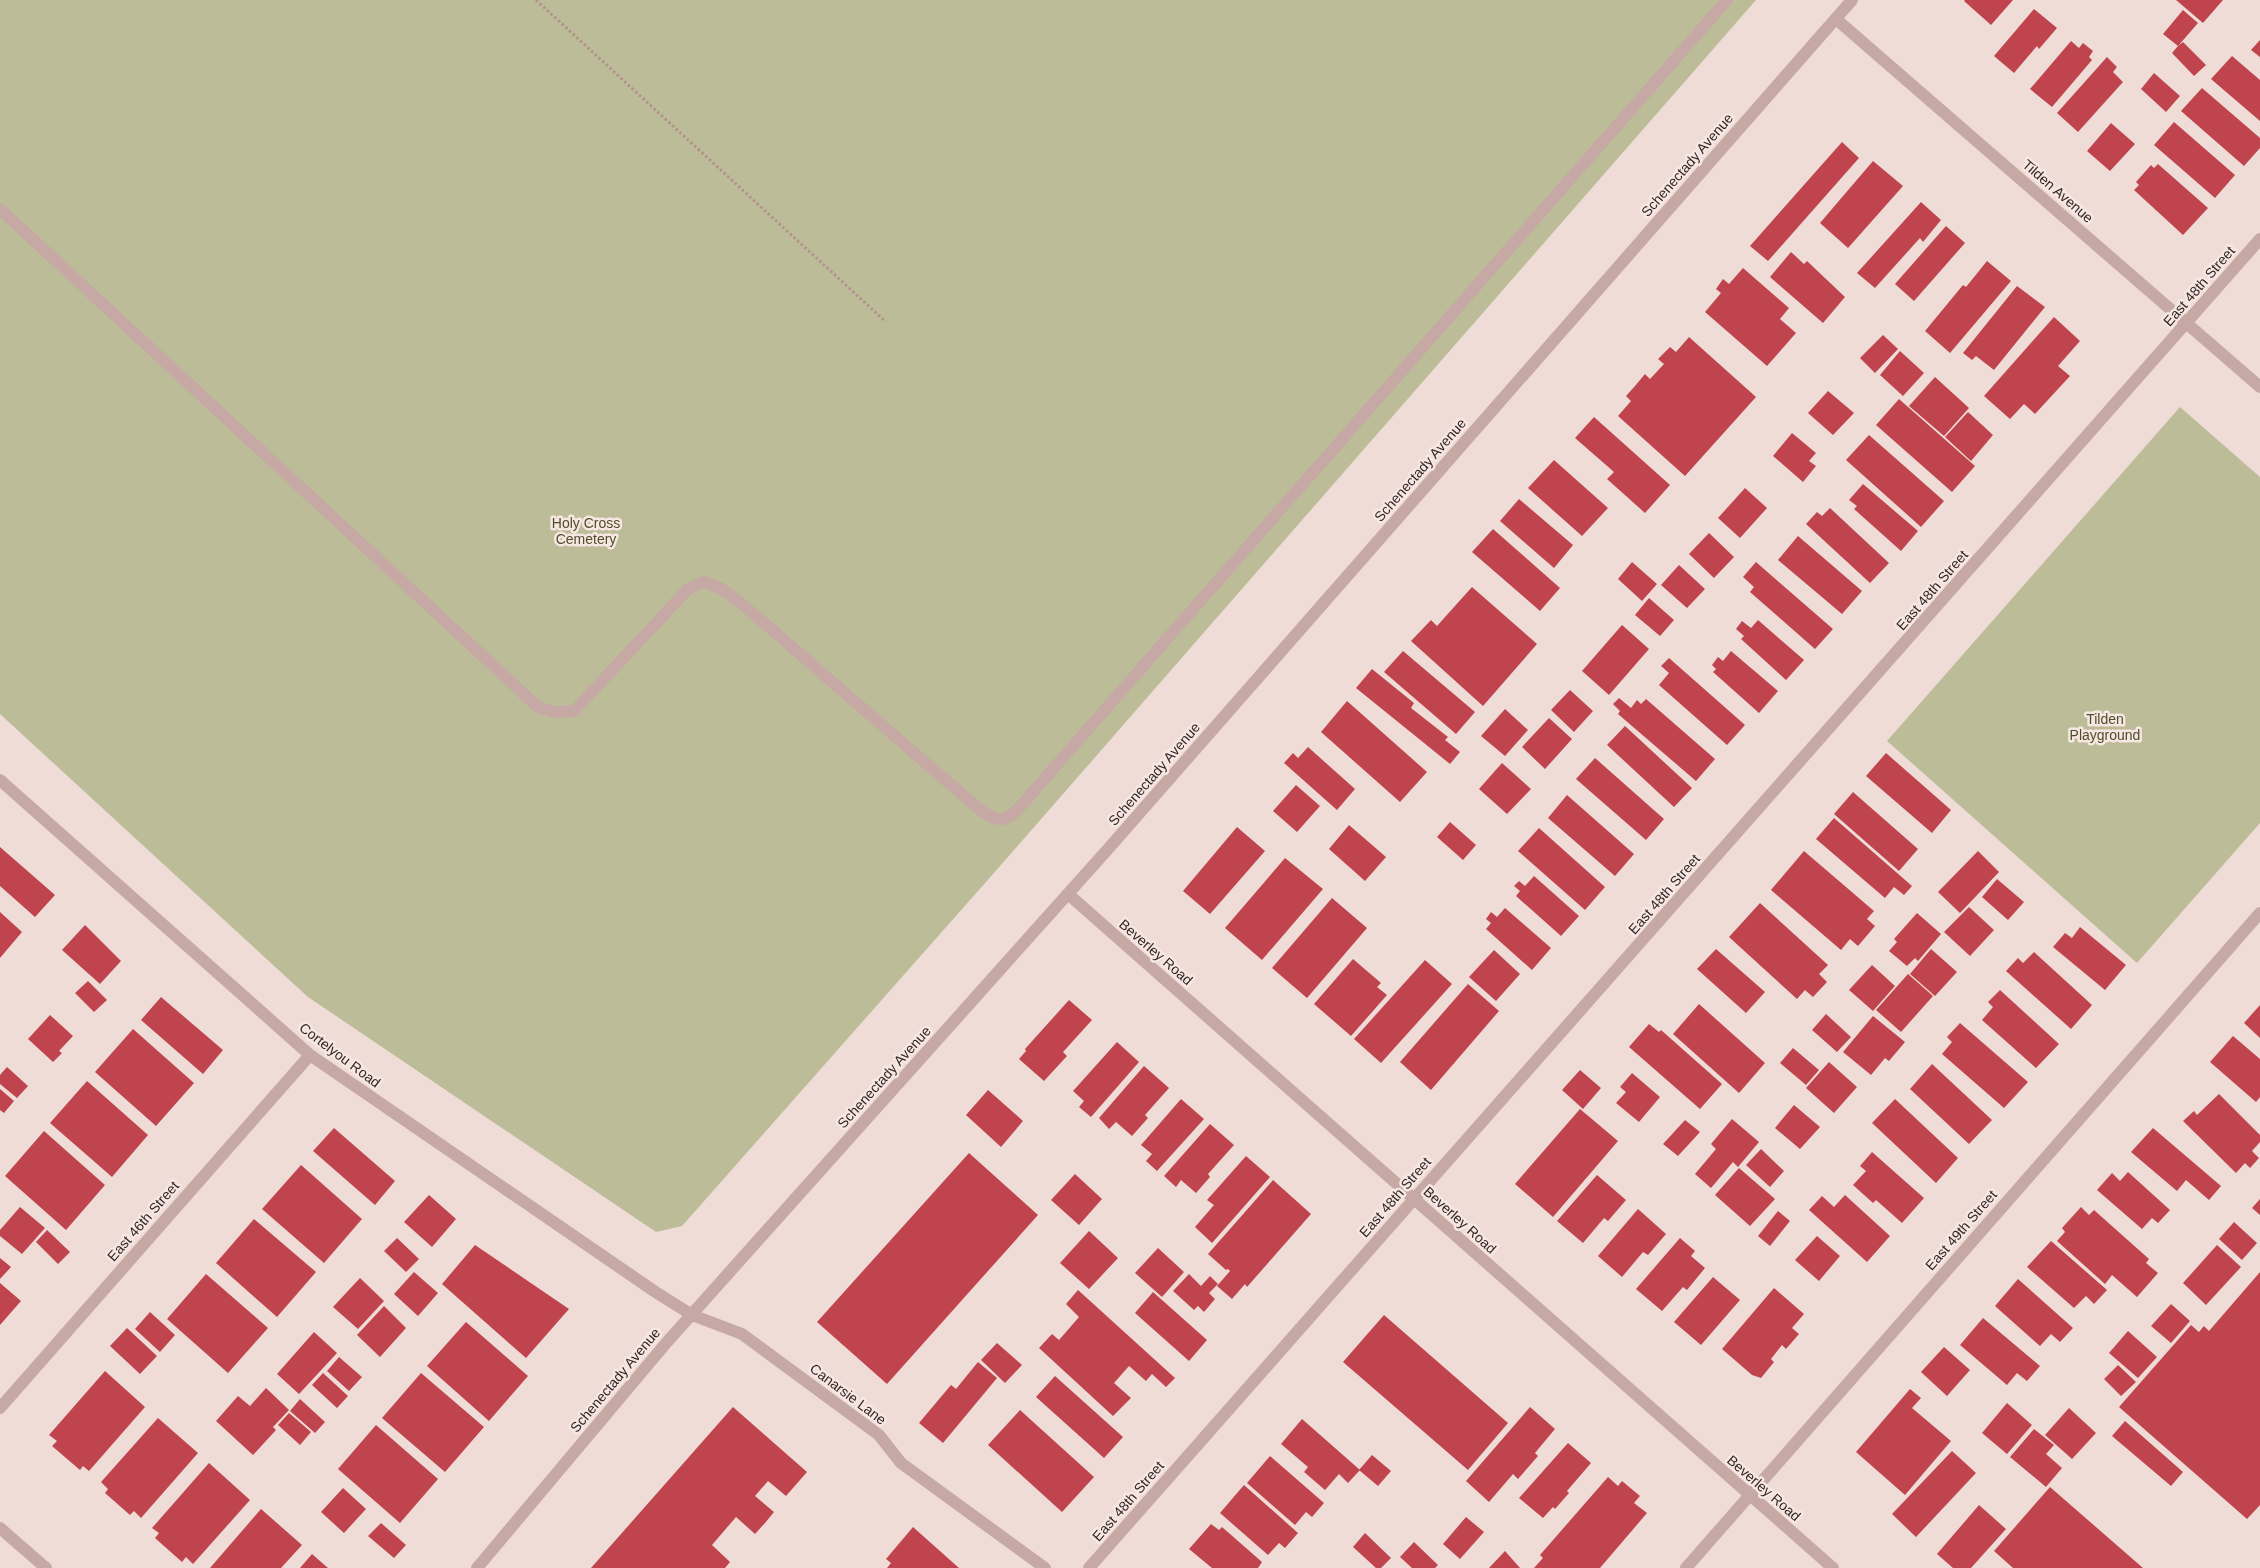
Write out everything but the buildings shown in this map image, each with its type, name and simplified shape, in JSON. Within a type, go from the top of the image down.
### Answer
[{"type":"street","points":[[0,209],[538,707],[554,712],[574,711],[688,589],[704,582],[720,588],[741,603],[979,808],[990,817],[1000,820],[1010,817],[1018,809],[1727,0]]},
{"type":"street","name":"Schenectady Avenue","points":[[477,1568],[667,1342],[1068,894],[1852,0]]},
{"type":"street","name":"Tilden Avenue","points":[[1836,19],[2260,387]]},
{"type":"street","name":"East 48th Street","points":[[1089,1568],[2260,239]]},
{"type":"street","name":"Cortelyou Road","points":[[0,780],[310,1055],[692,1315]]},
{"type":"street","name":"Beverley Road","points":[[1068,894],[1833,1568]]},
{"type":"street","name":"East 49th Street","points":[[1686,1568],[2260,913]]},
{"type":"street","name":"East 46th Street","points":[[0,1408],[310,1055]]},
{"type":"street","name":"Canarsie Lane","points":[[692,1315],[742,1334],[879,1434],[901,1463],[1045,1568]]},
{"type":"street","points":[[0,1528],[46,1568]]},
{"type":"path","points":[[536,0],[886,322]]},
{"type":"green space","name":"Holy Cross Cemetery","points":[[0,0],[1756,0],[1008,857],[682,1226],[656,1232],[308,997],[0,714]]},
{"type":"green space","name":"Tilden Playground","points":[[2180,407],[2260,477],[2260,823],[2137,963],[1887,741]]}]
